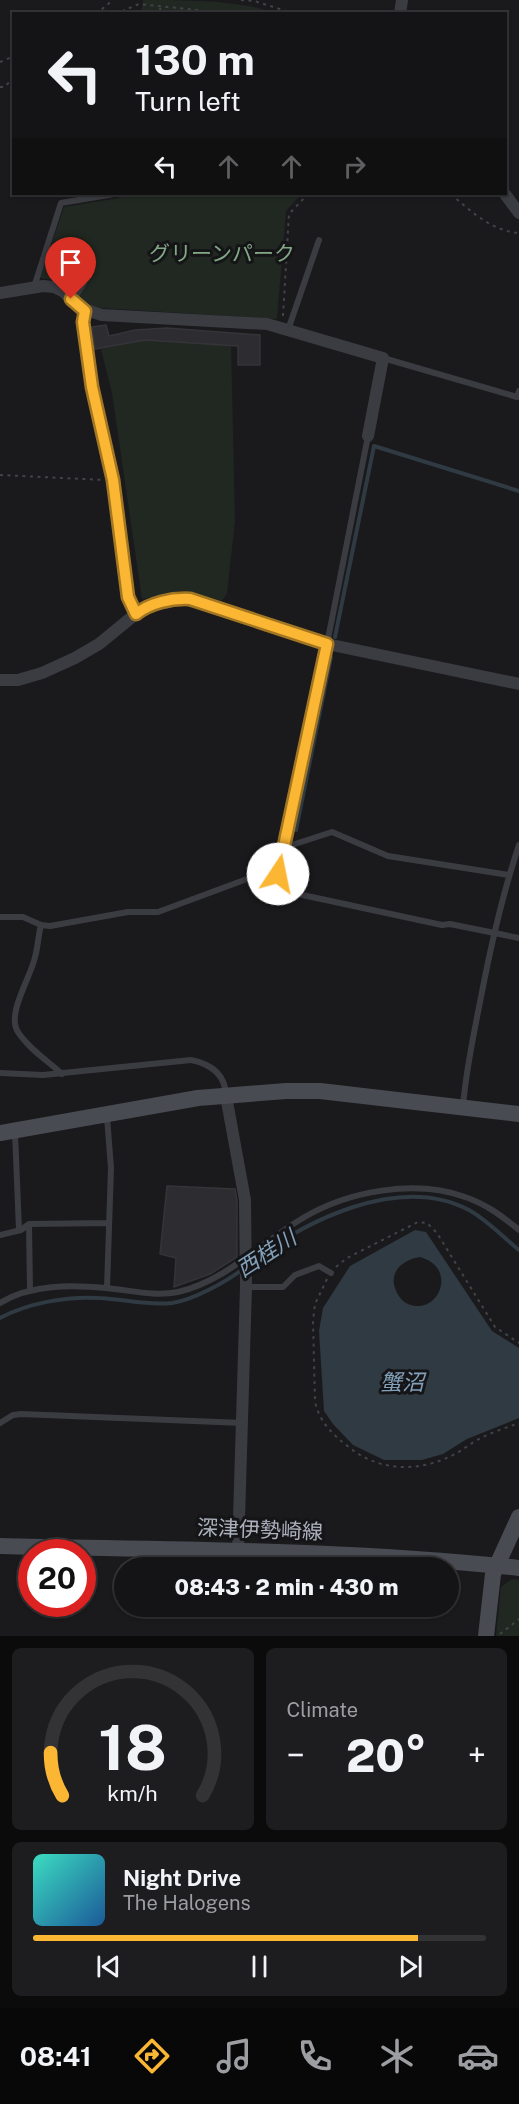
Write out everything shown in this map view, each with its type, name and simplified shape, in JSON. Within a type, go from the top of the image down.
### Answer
[{"type":"street","points":[[506,195],[519,213]]},
{"type":"street","points":[[0,293],[34,287],[54,287],[64,292],[85,311],[102,315],[257,323],[383,358],[368,436]]},
{"type":"street","points":[[0,680],[30,677],[75,658],[113,634],[150,605],[190,599],[327,644],[519,684]]},
{"type":"street","points":[[7,1131],[106,1113],[226,1096],[286,1091],[320,1091],[519,1114]]},
{"type":"street","points":[[226,1096],[244,1188],[246,1284],[238,1552]]},
{"type":"street","points":[[486,1636],[492,1579],[496,1565],[519,1517]]},
{"type":"street","name":"深津伊勢崎線","points":[[0,1546],[395,1558],[519,1568]]},
{"type":"lane","points":[[34,287],[61,203],[108,195]]},
{"type":"lane","points":[[284,329],[319,240]]},
{"type":"lane","points":[[73,300],[84,283]]},
{"type":"lane","points":[[85,311],[83,322],[92,387],[113,480],[128,597],[136,614]]},
{"type":"lane","points":[[383,358],[517,397],[519,391]]},
{"type":"lane","points":[[368,436],[278,874],[284,891],[442,925],[450,924],[519,938]]},
{"type":"lane","points":[[284,845],[291,845],[332,832],[388,856],[509,875]]},
{"type":"lane","points":[[463,1107],[465,1078],[494,932],[519,845]]},
{"type":"lane","points":[[0,917],[23,917],[40,925],[50,926],[128,912],[158,912],[263,873],[278,874]]},
{"type":"lane","points":[[40,925],[35,958],[15,1010],[14,1021],[16,1030],[25,1040],[62,1074]]},
{"type":"lane","points":[[0,1073],[62,1074],[77,1070],[191,1060],[203,1063],[217,1071],[226,1088],[226,1096]]},
{"type":"lane","points":[[106,1113],[111,1168],[107,1288]]},
{"type":"lane","points":[[7,1131],[19,1230]]},
{"type":"lane","points":[[0,1303],[12,1295],[53,1286],[107,1288],[139,1293],[177,1292],[210,1281],[302,1218],[322,1208],[361,1195],[382,1191],[429,1189],[464,1196],[497,1212],[519,1230]]},
{"type":"lane","points":[[0,1235],[19,1230],[30,1224],[109,1223]]},
{"type":"lane","points":[[30,1224],[30,1291]]},
{"type":"lane","points":[[246,1284],[283,1287],[295,1275],[319,1266],[331,1273]]},
{"type":"lane","points":[[0,1423],[13,1415],[21,1414],[243,1423]]},
{"type":"path","points":[[98,12],[113,0]]},
{"type":"path","points":[[241,0],[254,1],[290,12]]},
{"type":"path","points":[[119,12],[139,2],[160,8],[210,12]]},
{"type":"path","points":[[160,8],[161,12]]},
{"type":"path","points":[[284,329],[282,319],[290,214],[307,195]]},
{"type":"path","points":[[452,195],[483,220],[519,233]]},
{"type":"path","points":[[0,475],[113,480]]},
{"type":"path","points":[[519,1343],[495,1327],[438,1233],[427,1223],[418,1222],[347,1258],[331,1273],[315,1304],[312,1339],[315,1402],[321,1421],[359,1455],[379,1465],[392,1467],[432,1464],[488,1435],[519,1423]]},
{"type":"path","points":[[496,1636],[519,1619]]},
{"type":"green space","points":[[143,0],[228,3],[274,12],[141,12]]},
{"type":"green space","name":"グリーンパーク","points":[[121,195],[300,195],[286,211],[277,319],[84,305],[61,281],[40,278],[64,207],[119,198]]},
{"type":"green space","points":[[145,340],[231,345],[235,521],[227,593],[222,601],[186,591],[142,599],[112,393],[101,349]]},
{"type":"green space","points":[[512,1579],[519,1580],[519,1636],[496,1636],[501,1587]]},
{"type":"water","name":"蟹沼","points":[[415,1230],[426,1232],[492,1331],[519,1348],[519,1418],[467,1439],[443,1454],[422,1460],[384,1460],[353,1445],[324,1411],[319,1331],[323,1308],[350,1266]],"holes":[[[420,1257],[432,1263],[439,1271],[441,1281],[440,1290],[435,1298],[427,1304],[417,1306],[406,1303],[399,1297],[395,1288],[396,1271],[403,1263],[414,1258]]]},
{"type":"building","points":[[106,325],[109,336],[135,330],[167,328],[260,335],[260,365],[238,365],[238,346],[145,340],[95,349],[92,327]]},
{"type":"building","points":[[167,1186],[235,1189],[237,1201],[237,1257],[210,1274],[174,1287],[176,1258],[160,1254]]},
{"type":"waterway","points":[[335,637],[374,446],[519,491]]},
{"type":"waterway","points":[[296,830],[331,657]]},
{"type":"waterway","name":"西桂川","points":[[249,1264],[297,1232],[324,1218],[383,1199],[413,1197],[442,1200],[469,1210],[519,1250]]},
{"type":"waterway","name":"西桂川","points":[[0,1318],[23,1308],[74,1298],[154,1304],[172,1303],[209,1290],[243,1269]]},
{"type":"route","points":[[71,299],[85,311],[83,322],[92,387],[116,497],[128,597],[136,614],[150,605],[190,599],[327,644],[278,874]]}]
